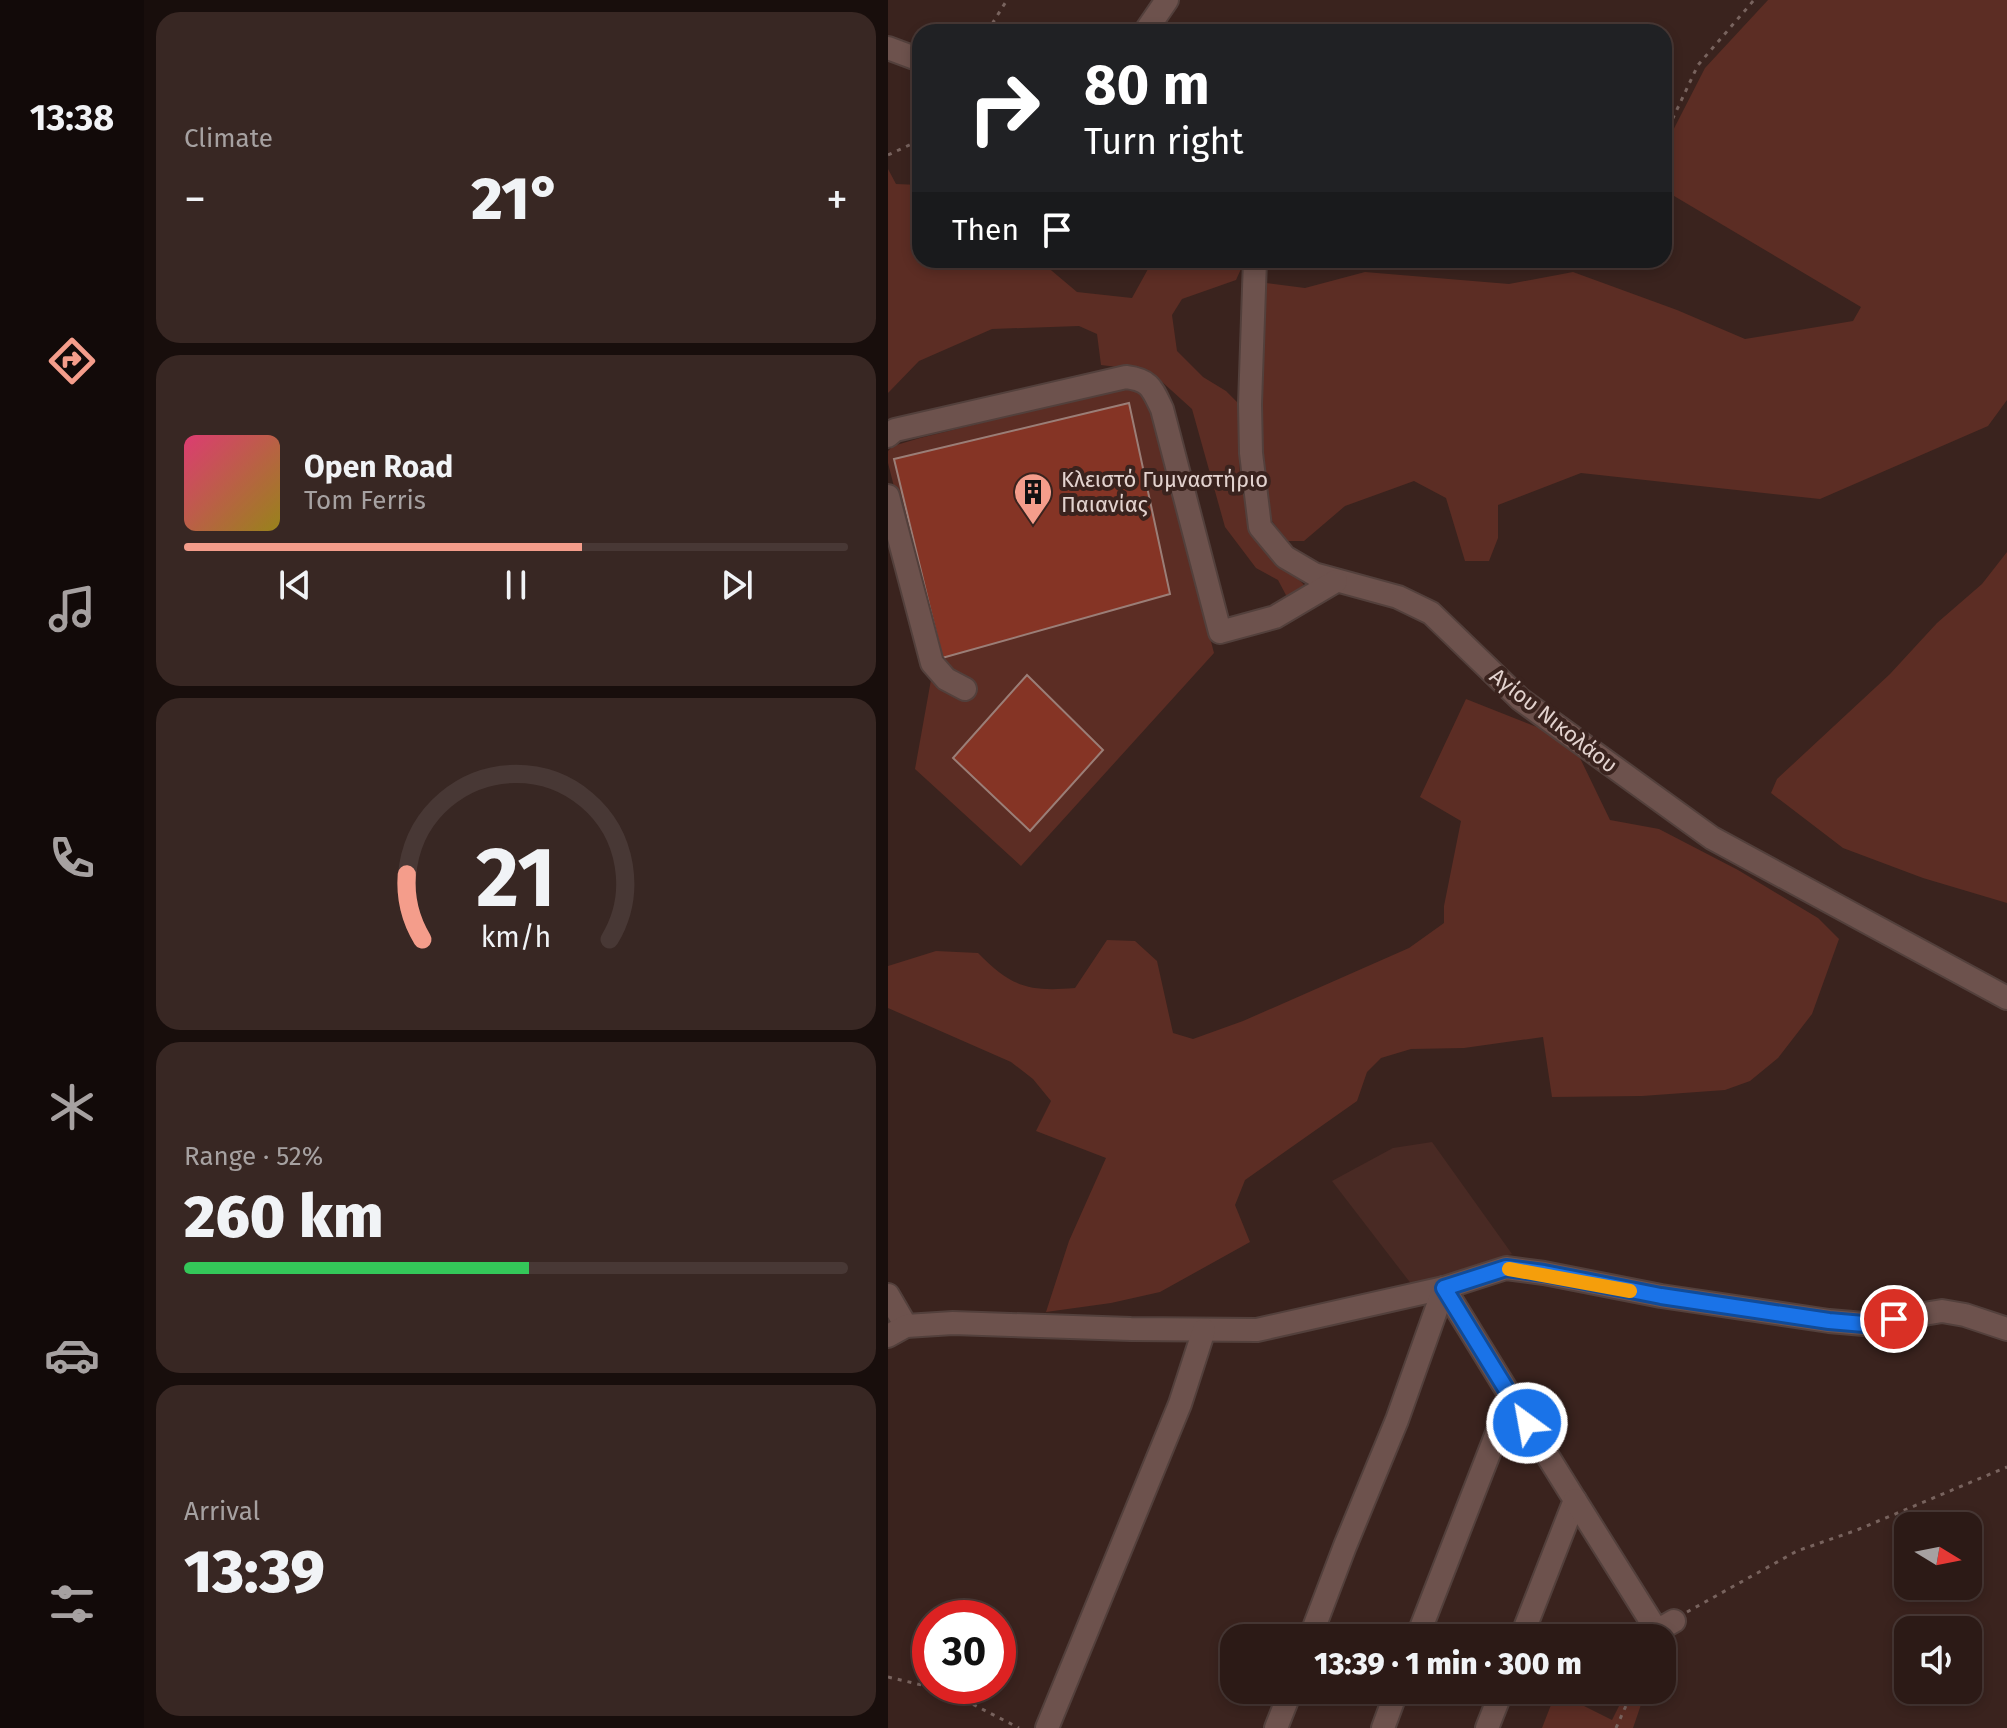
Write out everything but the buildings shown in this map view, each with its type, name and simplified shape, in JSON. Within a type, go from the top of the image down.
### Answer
[{"type":"street","points":[[1150,24],[1167,0]]},
{"type":"street","points":[[888,48],[912,57]]},
{"type":"street","name":"Αγίου Νικολάου","points":[[1255,268],[1251,453],[1260,527],[1285,557],[1314,574],[1398,597],[1431,613],[1520,699],[1712,838],[2007,998]]},
{"type":"street","points":[[888,436],[895,430],[1126,377],[1140,379],[1153,389],[1162,409],[1220,632],[1275,617],[1336,581]]},
{"type":"street","points":[[888,496],[932,663],[939,673],[965,689]]},
{"type":"street","points":[[888,1295],[897,1331],[953,1323],[1257,1330],[1444,1288],[1506,1268],[1661,1296],[1829,1321],[1864,1324],[1942,1311],[2007,1329]]},
{"type":"street","points":[[1444,1288],[1654,1626],[1660,1629],[1674,1621]]},
{"type":"street","points":[[1315,1624],[1397,1420],[1444,1288]]},
{"type":"street","points":[[1047,1728],[1180,1404],[1204,1330]]},
{"type":"street","points":[[1422,1624],[1511,1397]]},
{"type":"street","points":[[1526,1624],[1575,1500]]},
{"type":"street","points":[[1276,1728],[1285,1704]]},
{"type":"street","points":[[1383,1728],[1392,1704]]},
{"type":"street","points":[[1487,1728],[1496,1704]]},
{"type":"path","points":[[992,24],[1007,0]]},
{"type":"path","points":[[1672,120],[1698,65],[1754,0]]},
{"type":"path","points":[[888,155],[912,144]]},
{"type":"path","points":[[1674,1621],[1797,1551],[1857,1530],[2007,1467]]},
{"type":"path","points":[[888,1677],[947,1691],[1019,1728]]},
{"type":"path","points":[[1616,1728],[1627,1704]]},
{"type":"shaded area","points":[[1768,0],[2007,0],[2007,400],[1988,426],[1820,499],[1581,473],[1498,505],[1498,538],[1489,561],[1465,561],[1446,498],[1414,481],[1345,506],[1304,541],[1287,541],[1269,517],[1257,434],[1266,283],[1305,288],[1365,272],[1509,284],[1573,272],[1745,339],[1853,321],[1861,307],[1672,195],[1672,132],[1705,68]]},
{"type":"shaded area","points":[[888,169],[896,184],[912,185],[912,268],[1048,268],[1077,292],[1132,298],[1149,268],[1241,268],[1236,280],[1182,299],[1172,315],[1177,351],[1203,377],[1226,391],[1238,403],[1240,482],[1255,532],[1304,585],[1287,597],[1278,580],[1256,568],[1225,527],[1192,409],[1150,371],[1101,365],[1097,334],[1079,326],[992,329],[919,361],[888,393]]},
{"type":"shaded area","points":[[1125,388],[1142,393],[1150,404],[1214,653],[1021,866],[915,769],[936,652],[888,463],[888,451],[893,446],[920,438]]},
{"type":"shaded area","points":[[2007,552],[2007,903],[1923,878],[1843,848],[1771,793],[1777,779],[1890,674],[1937,623],[1982,584]]},
{"type":"shaded area","points":[[1466,699],[1542,729],[1580,758],[1610,820],[1659,829],[1738,870],[1818,918],[1839,939],[1812,1014],[1778,1058],[1750,1081],[1725,1090],[1642,1096],[1552,1097],[1543,1037],[1464,1048],[1411,1049],[1381,1058],[1367,1072],[1357,1101],[1245,1180],[1235,1205],[1250,1242],[1160,1292],[1046,1312],[1069,1241],[1106,1158],[1036,1131],[1051,1101],[1033,1079],[1011,1062],[888,1008],[888,966],[936,951],[978,953],[1001,973],[1022,985],[1045,989],[1075,988],[1107,940],[1135,941],[1157,961],[1173,1033],[1193,1039],[1243,1021],[1409,948],[1444,923],[1444,906],[1461,821],[1420,797]]},
{"type":"shaded area","points":[[1432,1142],[1512,1254],[1412,1285],[1332,1181],[1393,1148]]},
{"type":"shaded area","points":[[1551,1704],[1580,1704],[1612,1720],[1620,1704],[1641,1704],[1633,1728],[1542,1728]]},
{"type":"slow traffic","points":[[1509,1269],[1630,1291]]},
{"type":"place","name":"Κλειστό Γυμναστήριο Παιανίας","points":[[1033,526]]},
{"type":"route","points":[[1527,1423],[1444,1288],[1506,1268],[1661,1296],[1829,1321],[1864,1324],[1894,1319]]}]
